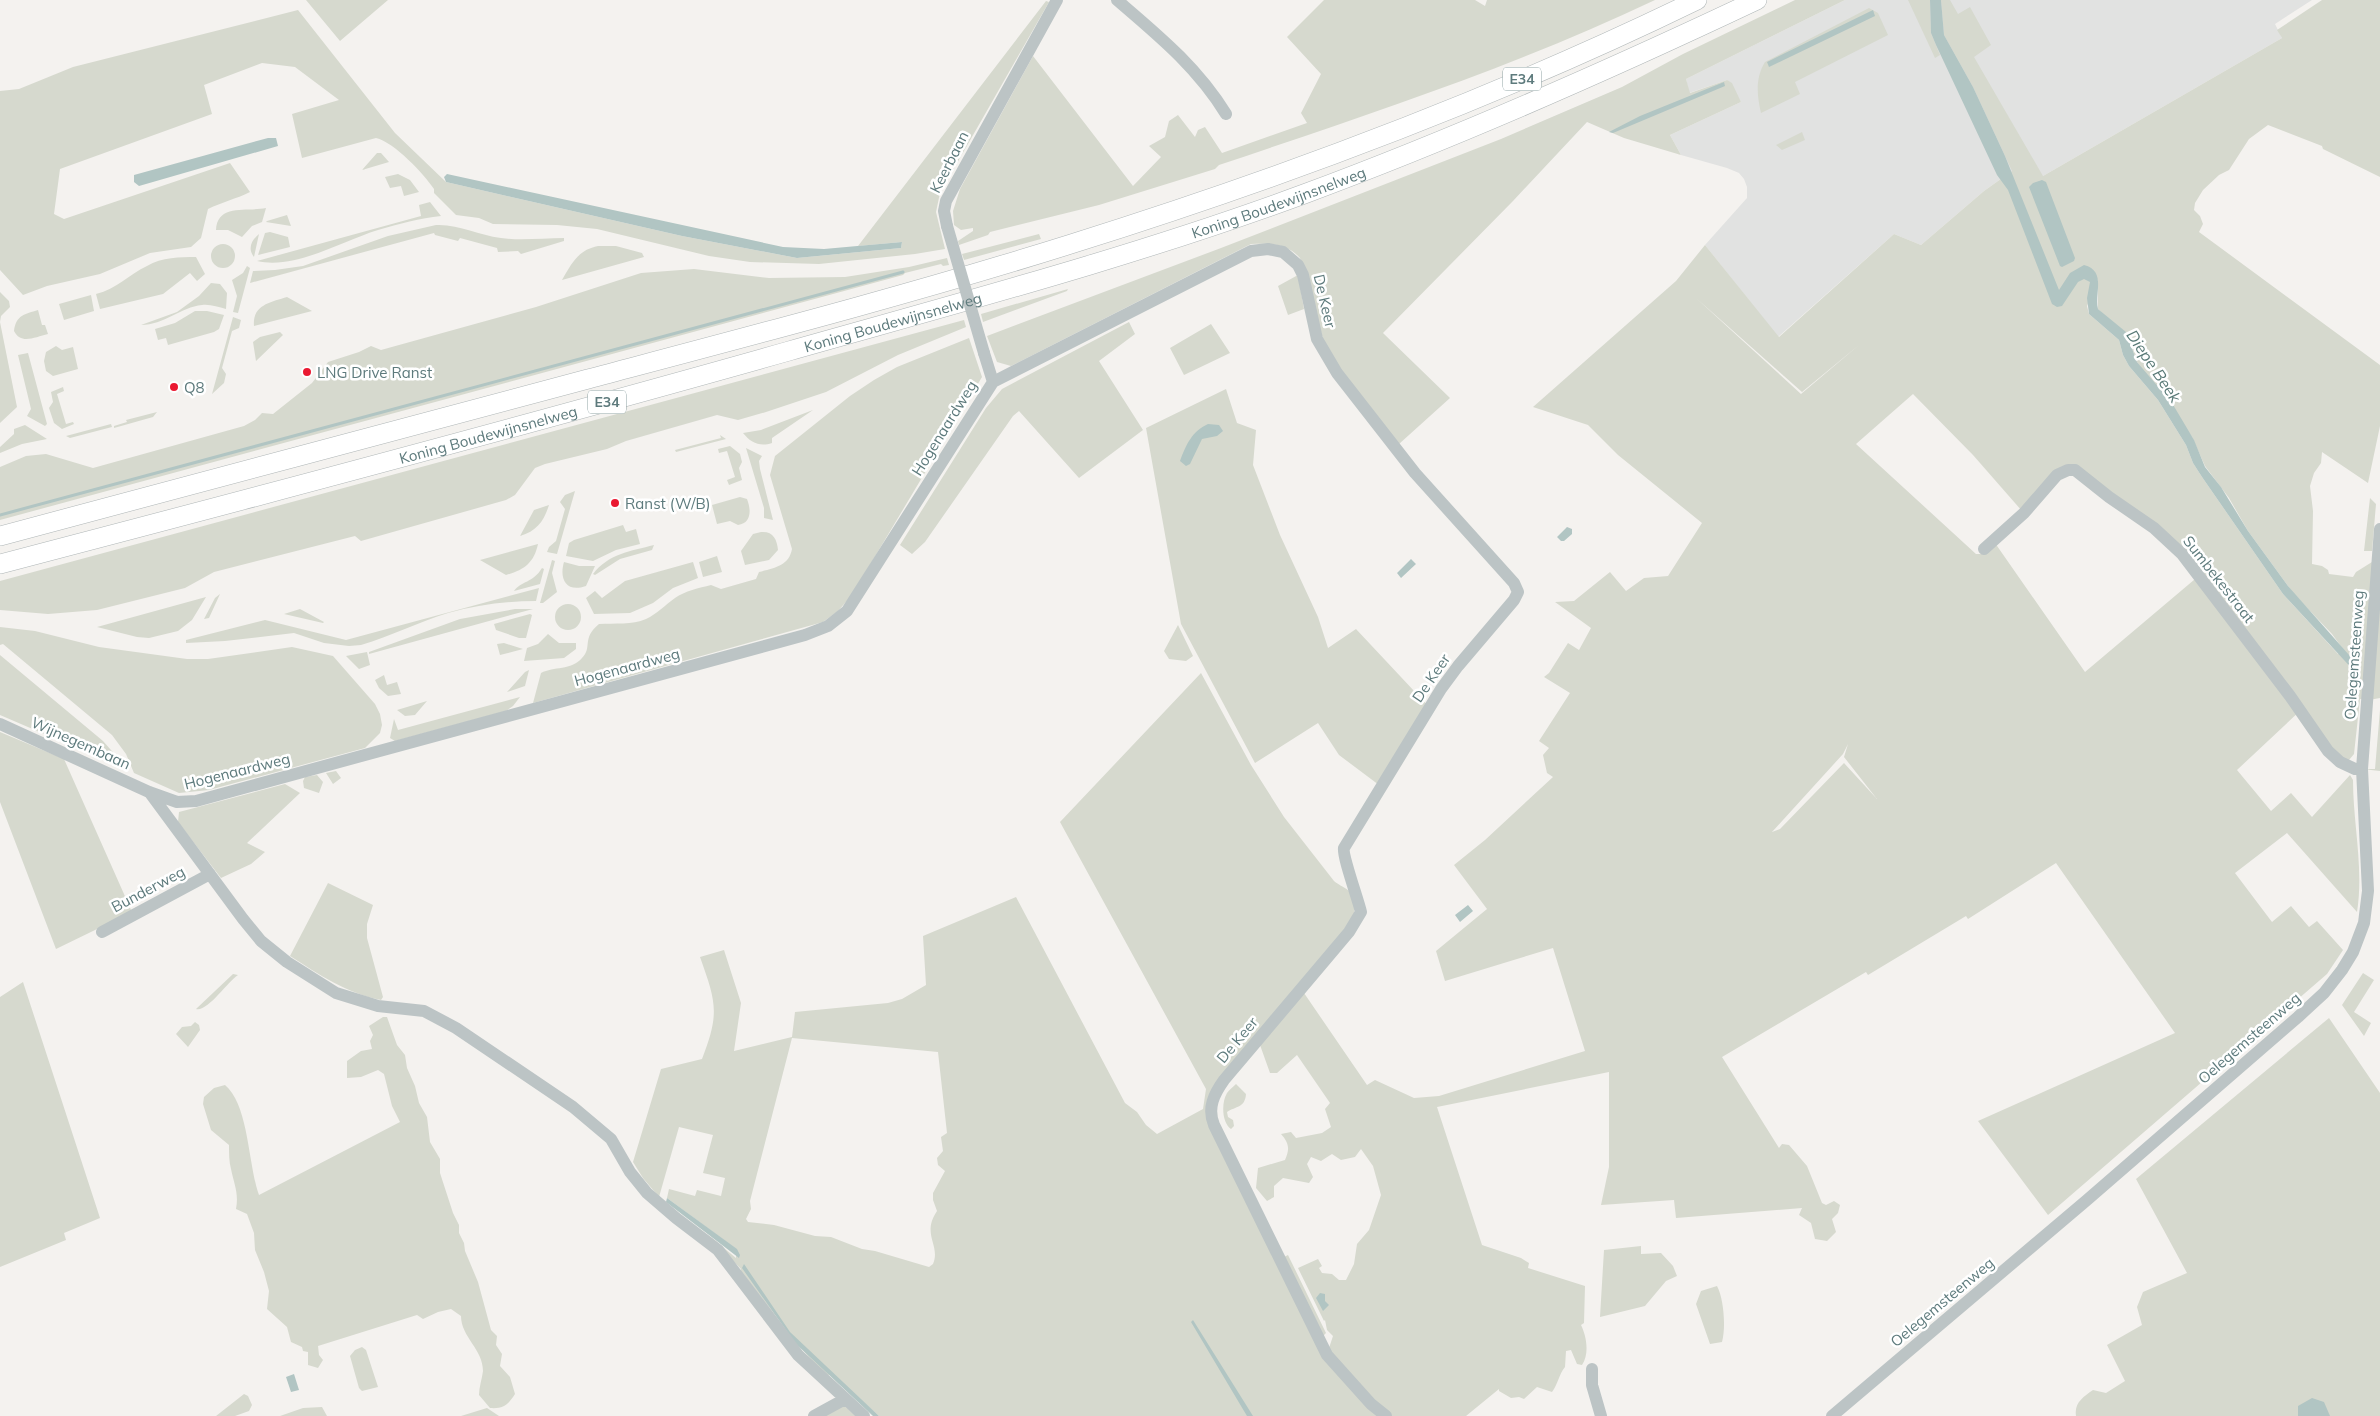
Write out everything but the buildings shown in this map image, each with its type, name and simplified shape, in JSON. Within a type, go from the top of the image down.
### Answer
[{"type":"highway","name":"Koning Boudewijnsnelweg","points":[[0,536],[781,328],[1071,244],[1202,201],[1426,119],[1527,77],[1697,0]]},
{"type":"highway","name":"Koning Boudewijnsnelweg","points":[[0,564],[646,392],[1079,270],[1270,206],[1410,153],[1537,100],[1757,0]]},
{"type":"street","name":"Keerbaan","points":[[993,382],[944,211],[946,201],[1056,0]]},
{"type":"street","points":[[1117,0],[1177,52],[1198,74],[1226,114]]},
{"type":"street","name":"De Keer","points":[[993,382],[1251,251],[1268,249],[1283,252],[1298,264],[1303,275],[1317,339],[1337,374],[1415,473],[1514,583],[1518,592],[1514,600],[1441,689],[1344,848],[1344,856],[1356,890],[1361,912],[1349,932],[1224,1080],[1211,1108],[1214,1125],[1327,1355],[1371,1404],[1386,1416]]},
{"type":"street","name":"Hogenaardweg","points":[[149,792],[177,802],[196,801],[805,635],[828,626],[847,611],[865,586],[993,382]]},
{"type":"street","name":"Sumbekestraat","points":[[1984,549],[2024,513],[2057,475],[2068,470],[2075,470],[2109,498],[2166,538],[2188,562],[2286,690],[2328,751],[2340,762],[2362,770]]},
{"type":"street","name":"Oelegemsteenweg","points":[[1832,1416],[2094,1194],[2298,1017],[2334,982],[2356,945],[2364,924],[2367,906],[2362,770],[2380,529]]},
{"type":"street","name":"Wijnegembaan","points":[[0,724],[149,792]]},
{"type":"street","points":[[149,792],[261,941],[308,976],[336,993],[378,1006],[424,1011],[456,1028],[573,1107],[611,1139],[630,1172],[647,1193],[718,1250],[798,1354],[864,1416]]},
{"type":"street","name":"Bunderweg","points":[[102,932],[210,874]]},
{"type":"street","points":[[1592,1369],[1592,1386],[1601,1416]]},
{"type":"street","points":[[814,1416],[845,1398]]},
{"type":"shaded area","points":[[306,0],[388,0],[340,41]]},
{"type":"shaded area","points":[[1324,0],[1475,0],[1485,6],[1487,0],[1655,0],[1548,47],[1440,89],[1219,165],[1215,169],[1099,205],[990,232],[988,235],[959,245],[958,241],[973,231],[973,228],[961,230],[954,225],[953,211],[960,189],[1033,56],[1133,186],[1161,157],[1149,146],[1165,137],[1169,121],[1178,115],[1195,137],[1198,130],[1205,127],[1222,153],[1307,123],[1301,113],[1321,74],[1287,37]]},
{"type":"shaded area","points":[[1795,0],[1845,0],[1686,79],[1690,93],[1727,80],[1732,83],[1741,102],[1670,135],[1681,155],[1624,138],[1587,122],[1513,201],[1383,333],[1450,398],[1399,444],[1338,367],[1325,346],[1300,258],[1289,249],[1277,245],[1251,244],[1011,366],[997,362],[987,336],[1221,248],[1501,139],[1622,87],[1683,54]]},
{"type":"shaded area","points":[[1845,0],[2312,0],[2275,24],[2282,38],[2043,176],[2012,171],[1984,191],[1921,245],[1894,234],[1778,337],[1705,245],[1747,198],[1747,187],[1744,179],[1739,173],[1727,168],[1681,155],[1670,135],[1741,102],[1727,80],[1689,93],[1686,79]]},
{"type":"shaded area","points":[[1908,0],[1930,0],[1931,33],[1940,55],[1935,58]]},
{"type":"shaded area","points":[[1930,0],[1941,0],[1944,35],[1973,87],[2005,156],[2059,290],[2070,273],[2084,265],[2095,272],[2098,284],[2098,309],[2126,332],[2137,362],[2172,403],[2194,440],[2205,467],[2221,487],[2248,531],[2288,586],[2357,664],[2356,673],[2283,594],[2202,477],[2193,463],[2186,445],[2158,400],[2129,366],[2123,355],[2119,340],[2089,314],[2087,298],[2090,282],[2084,279],[2078,282],[2062,306],[2057,307],[2052,304],[2008,190],[1997,175],[1931,33]]},
{"type":"shaded area","points":[[1941,0],[1950,0],[1958,14],[1970,7],[1991,45],[1974,57],[2043,176],[2282,38],[2277,30],[2322,0],[2380,0],[2380,177],[2323,149],[2322,146],[2268,125],[2249,139],[2229,170],[2219,175],[2203,190],[2195,203],[2194,210],[2200,216],[2203,224],[2199,232],[2380,365],[2380,426],[2368,483],[2322,452],[2321,463],[2314,473],[2310,486],[2313,511],[2312,564],[2322,566],[2328,570],[2329,574],[2353,577],[2356,572],[2380,557],[2380,698],[2360,699],[2354,754],[2349,760],[2362,769],[2338,756],[2302,709],[2237,770],[2271,811],[2291,793],[2312,817],[2350,775],[2353,780],[2359,862],[2357,912],[2287,833],[2235,873],[2272,922],[2291,906],[2309,927],[2317,921],[2343,950],[2327,974],[2048,1215],[1978,1121],[2175,1033],[2056,863],[1968,919],[1966,916],[1868,975],[1866,972],[1722,1057],[1779,1148],[1782,1144],[1789,1145],[1807,1166],[1822,1203],[1826,1205],[1834,1201],[1840,1205],[1838,1213],[1832,1219],[1836,1232],[1827,1241],[1815,1239],[1811,1223],[1799,1215],[1802,1208],[1676,1218],[1674,1200],[1601,1205],[1609,1167],[1609,1072],[1437,1107],[1482,1245],[1521,1258],[1529,1263],[1528,1268],[1585,1286],[1584,1323],[1581,1325],[1586,1339],[1587,1350],[1582,1365],[1577,1364],[1571,1350],[1566,1351],[1565,1367],[1552,1392],[1537,1387],[1524,1399],[1519,1397],[1511,1398],[1499,1391],[1499,1389],[1466,1416],[879,1416],[832,1374],[824,1376],[740,1271],[741,1269],[707,1234],[736,1258],[736,1249],[667,1198],[669,1189],[695,1196],[697,1190],[721,1196],[725,1178],[703,1173],[713,1135],[679,1127],[659,1197],[643,1178],[633,1162],[661,1069],[702,1059],[708,1043],[712,1030],[714,1008],[710,985],[700,957],[724,950],[741,1003],[734,1051],[792,1037],[795,1012],[888,1003],[902,999],[926,985],[923,936],[1016,897],[1125,1103],[1137,1112],[1146,1125],[1157,1134],[1203,1109],[1206,1089],[1060,822],[1201,673],[1251,765],[1284,817],[1334,881],[1348,890],[1356,899],[1353,920],[1207,1107],[1329,1348],[1333,1336],[1327,1330],[1325,1320],[1298,1268],[1318,1259],[1322,1266],[1319,1268],[1322,1273],[1332,1274],[1339,1280],[1346,1280],[1354,1264],[1357,1244],[1369,1230],[1381,1195],[1373,1166],[1361,1149],[1355,1157],[1341,1160],[1332,1154],[1321,1161],[1311,1157],[1307,1164],[1313,1177],[1309,1183],[1283,1178],[1274,1186],[1274,1197],[1267,1201],[1256,1188],[1258,1168],[1285,1160],[1288,1146],[1281,1134],[1291,1132],[1296,1138],[1322,1133],[1331,1127],[1325,1109],[1330,1103],[1297,1055],[1277,1073],[1270,1073],[1260,1045],[1304,993],[1367,1085],[1375,1080],[1414,1098],[1439,1096],[1585,1051],[1553,948],[1445,981],[1436,951],[1487,909],[1454,865],[1485,840],[1553,777],[1547,773],[1543,755],[1549,748],[1539,741],[1570,693],[1544,677],[1549,673],[1568,643],[1579,650],[1591,628],[1555,602],[1574,601],[1610,572],[1626,591],[1644,578],[1668,576],[1702,523],[1618,455],[1588,425],[1533,407],[1676,281],[1705,245],[1779,337],[1894,234],[1921,245],[1984,191],[2012,171],[1973,87],[1944,35]],"holes":[[[2098,279],[2098,309],[2128,337],[2137,362],[2192,437],[2205,466],[2229,498],[2248,531],[2293,593],[2332,634],[2343,649],[2338,654],[2283,594],[2202,477],[2193,463],[2186,445],[2158,400],[2129,366],[2123,355],[2119,340],[2089,314],[2087,306]],[[1696,298],[1802,392],[1859,345],[1801,394]],[[1913,394],[1973,455],[2022,511],[2077,465],[2201,574],[2085,672],[1995,543],[1982,554],[1976,554],[1856,444]],[[1848,744],[1844,757],[1877,799],[1844,763],[1780,829],[1772,832],[1843,754]],[[792,1038],[938,1052],[947,1133],[941,1137],[943,1151],[937,1158],[938,1165],[945,1171],[933,1193],[933,1200],[937,1211],[931,1227],[935,1251],[933,1264],[929,1267],[862,1249],[831,1237],[815,1236],[774,1225],[748,1222],[746,1219],[751,1209],[750,1201]]]},
{"type":"shaded area","points":[[1046,1],[1049,2],[940,193],[936,212],[945,249],[819,264],[750,262],[709,256],[597,229],[557,225],[493,224],[479,218],[456,215],[434,193],[434,189],[408,159],[391,146],[376,138],[302,158],[292,114],[339,100],[295,67],[262,63],[204,85],[212,114],[60,169],[54,214],[64,219],[230,163],[250,192],[208,209],[201,238],[191,247],[150,253],[100,274],[47,286],[23,295],[0,270],[0,91],[19,89],[73,67],[298,10],[395,133],[446,182],[682,236],[797,258],[901,248],[902,242],[858,246]]},
{"type":"shaded area","points":[[1869,8],[1878,13],[1888,35],[1795,82],[1800,94],[1761,113],[1758,81],[1765,62]]},
{"type":"shaded area","points":[[1873,10],[1875,16],[1769,67],[1767,62]]},
{"type":"shaded area","points":[[1724,82],[1725,86],[1613,133],[1609,132],[1640,116]]},
{"type":"shaded area","points":[[1802,132],[1805,140],[1782,150],[1776,145]]},
{"type":"shaded area","points":[[268,138],[276,138],[278,146],[139,186],[134,182],[134,175]]},
{"type":"shaded area","points":[[377,153],[381,153],[389,162],[362,170]]},
{"type":"shaded area","points":[[398,174],[410,180],[419,192],[404,196],[401,186],[390,188],[385,177]]},
{"type":"shaded area","points":[[447,174],[783,247],[824,249],[902,242],[901,248],[797,258],[682,236],[446,182],[444,177]]},
{"type":"shaded area","points":[[2042,180],[2046,182],[2075,258],[2074,261],[2062,267],[2029,187],[2033,183]]},
{"type":"shaded area","points":[[430,202],[441,216],[378,230],[318,253],[287,262],[257,261],[421,216],[419,205]]},
{"type":"shaded area","points":[[266,208],[262,222],[252,226],[242,237],[228,230],[216,230],[218,221],[228,212]]},
{"type":"shaded area","points":[[287,215],[291,226],[266,222],[267,221]]},
{"type":"shaded area","points":[[436,225],[453,226],[484,235],[509,239],[564,238],[564,241],[521,254],[518,251],[498,252],[497,248],[460,238],[458,241],[435,235],[434,233],[250,283],[253,271],[303,266],[388,236]]},
{"type":"shaded area","points":[[270,232],[288,237],[290,247],[258,255],[265,233]]},
{"type":"shaded area","points":[[259,234],[254,257],[251,244]]},
{"type":"shaded area","points":[[1039,234],[1041,239],[964,260],[962,254]]},
{"type":"shaded area","points":[[223,244],[232,247],[235,256],[232,265],[223,268],[214,265],[211,256],[214,247]]},
{"type":"shaded area","points":[[598,246],[616,246],[642,253],[644,257],[562,280],[580,254]]},
{"type":"shaded area","points":[[196,257],[205,274],[197,281],[190,273],[163,294],[100,309],[96,294],[110,289],[140,270],[165,259]]},
{"type":"shaded area","points":[[947,258],[949,265],[943,266],[941,264],[905,273],[0,520],[0,467],[26,456],[46,454],[93,468],[244,426],[255,420],[262,413],[273,414],[312,383],[328,362],[371,346],[381,350],[536,307],[641,273],[694,269],[769,278],[845,277],[909,267]]},
{"type":"shaded area","points":[[247,266],[250,268],[238,313],[233,312],[237,296],[232,280],[243,273]]},
{"type":"shaded area","points":[[1298,275],[1304,309],[1288,315],[1278,286]]},
{"type":"shaded area","points":[[211,283],[220,284],[227,293],[226,309],[208,305],[194,306],[157,322],[141,325],[177,312],[199,296]]},
{"type":"shaded area","points":[[1068,289],[1067,291],[983,322],[981,314]]},
{"type":"shaded area","points":[[0,292],[9,301],[10,307],[1,316],[0,322]]},
{"type":"shaded area","points":[[91,295],[94,311],[64,320],[59,304]]},
{"type":"shaded area","points":[[287,297],[312,311],[254,326],[254,319],[259,309],[269,303]]},
{"type":"shaded area","points":[[38,310],[42,325],[45,325],[48,334],[29,339],[20,338],[14,331],[19,318]]},
{"type":"shaded area","points":[[195,311],[207,311],[224,315],[219,329],[168,345],[166,338],[158,340],[155,329],[175,323]]},
{"type":"shaded area","points":[[233,317],[241,320],[239,328],[232,331],[222,368],[226,374],[224,383],[212,394]]},
{"type":"shaded area","points":[[964,320],[966,327],[898,355],[826,392],[738,420],[717,415],[626,441],[607,449],[545,464],[535,468],[515,495],[506,500],[361,541],[355,536],[214,572],[185,588],[97,610],[48,614],[0,610],[0,581]]},
{"type":"shaded area","points":[[0,322],[17,407],[0,423]]},
{"type":"shaded area","points":[[1129,322],[1135,334],[1099,361],[1143,430],[1079,478],[1019,411],[1013,416],[925,542],[912,554],[900,545],[986,408],[1002,389]]},
{"type":"shaded area","points":[[1211,324],[1230,353],[1184,375],[1170,348]]},
{"type":"shaded area","points":[[280,332],[283,335],[256,361],[253,342],[260,337]]},
{"type":"shaded area","points":[[969,338],[982,377],[852,595],[838,611],[823,622],[533,703],[541,673],[568,667],[578,662],[587,650],[590,634],[599,624],[641,621],[650,617],[675,598],[688,592],[711,585],[721,589],[756,579],[759,572],[784,563],[792,549],[770,475],[775,456],[850,396],[874,380],[897,367]]},
{"type":"shaded area","points":[[56,346],[62,350],[73,347],[78,369],[53,376],[46,371],[44,361],[46,352]]},
{"type":"shaded area","points":[[28,353],[47,424],[45,426],[27,416],[31,409],[18,355]]},
{"type":"shaded area","points":[[63,387],[64,391],[57,394],[66,424],[73,422],[74,424],[62,429],[54,423],[49,408],[53,402],[51,392]]},
{"type":"shaded area","points":[[1226,389],[1237,423],[1256,430],[1253,465],[1280,535],[1318,617],[1328,648],[1356,629],[1430,708],[1383,788],[1339,755],[1318,723],[1255,763],[1181,624],[1146,428]]},
{"type":"shaded area","points":[[813,410],[772,438],[772,443],[764,445],[756,443],[743,433],[761,430]]},
{"type":"shaded area","points":[[157,412],[153,417],[114,428],[114,426],[127,422],[126,420]]},
{"type":"shaded area","points":[[111,424],[112,427],[70,438],[66,436]]},
{"type":"shaded area","points":[[1208,424],[1219,425],[1223,431],[1217,436],[1202,439],[1190,464],[1186,466],[1180,461],[1187,444],[1198,430]]},
{"type":"shaded area","points":[[25,425],[47,439],[22,444],[0,453],[0,447],[14,434],[14,429]]},
{"type":"shaded area","points":[[720,435],[726,439],[676,452],[675,450],[721,438]]},
{"type":"shaded area","points":[[730,446],[740,454],[742,462],[739,468],[742,480],[729,485],[727,480],[735,477],[727,451],[719,453],[718,449]]},
{"type":"shaded area","points":[[746,448],[762,456],[759,461],[760,469],[773,520],[764,518],[764,508]]},
{"type":"shaded area","points":[[575,491],[557,554],[547,552],[549,547],[556,541],[565,509],[560,502],[565,495]]},
{"type":"shaded area","points":[[740,497],[747,499],[750,511],[746,522],[738,525],[730,521],[717,524],[712,505]]},
{"type":"shaded area","points":[[2370,498],[2376,504],[2372,551],[2364,551]]},
{"type":"shaded area","points":[[549,505],[539,525],[520,536],[534,510]]},
{"type":"shaded area","points":[[623,525],[626,532],[636,529],[640,544],[616,550],[593,561],[566,556],[569,543],[574,540]]},
{"type":"shaded area","points":[[1567,527],[1572,529],[1572,534],[1564,541],[1561,541],[1557,537]]},
{"type":"shaded area","points":[[761,532],[774,536],[778,550],[769,560],[745,565],[741,551],[753,534]]},
{"type":"shaded area","points":[[538,544],[534,556],[527,565],[518,571],[506,575],[480,560]]},
{"type":"shaded area","points":[[654,545],[652,550],[620,559],[595,575],[593,574],[599,567],[613,558]]},
{"type":"shaded area","points":[[717,556],[722,572],[703,577],[699,562]]},
{"type":"shaded area","points":[[1411,559],[1416,564],[1401,578],[1397,573]]},
{"type":"shaded area","points":[[552,560],[555,561],[552,573],[557,592],[543,603],[540,603]]},
{"type":"shaded area","points":[[564,562],[579,566],[595,566],[586,586],[573,588],[566,583],[563,579]]},
{"type":"shaded area","points":[[693,562],[698,578],[673,588],[653,603],[630,613],[594,614],[586,598],[595,591],[602,598],[625,581]]},
{"type":"shaded area","points":[[542,568],[544,569],[540,584],[514,591],[520,585],[535,577]]},
{"type":"shaded area","points":[[539,588],[536,601],[503,603],[459,610],[361,645],[349,646],[324,643],[294,633],[225,641],[186,643],[186,640],[265,620],[346,640]]},
{"type":"shaded area","points":[[220,594],[209,618],[204,619],[215,598]]},
{"type":"shaded area","points":[[206,597],[192,620],[178,631],[149,638],[137,637],[97,627]]},
{"type":"shaded area","points":[[568,604],[577,608],[581,617],[577,626],[568,630],[559,626],[555,617],[559,608]]},
{"type":"shaded area","points":[[300,609],[324,622],[284,614]]},
{"type":"shaded area","points":[[515,609],[533,609],[369,654],[369,652],[460,619]]},
{"type":"shaded area","points":[[532,615],[526,638],[519,638],[496,630],[494,624]]},
{"type":"shaded area","points":[[1178,625],[1193,656],[1186,661],[1169,659],[1164,651]]},
{"type":"shaded area","points":[[0,627],[35,631],[99,647],[187,659],[208,659],[292,647],[333,656],[375,704],[380,714],[382,725],[380,733],[365,748],[209,790],[179,793],[134,773],[126,754],[112,735],[3,644],[0,645]]},
{"type":"shaded area","points":[[548,634],[559,643],[576,643],[576,649],[564,658],[524,661],[527,648],[538,644]]},
{"type":"shaded area","points":[[504,643],[523,649],[500,655],[497,644]]},
{"type":"shaded area","points":[[367,652],[370,665],[359,669],[346,656]]},
{"type":"shaded area","points":[[0,655],[103,741],[118,758],[121,767],[0,715]]},
{"type":"shaded area","points":[[529,670],[525,686],[507,692],[525,672]]},
{"type":"shaded area","points":[[384,675],[387,685],[397,682],[401,694],[388,696],[379,688],[375,680]]},
{"type":"shaded area","points":[[520,697],[506,711],[395,741],[390,738],[394,719],[398,730]]},
{"type":"shaded area","points":[[427,701],[415,715],[405,716],[397,710]]},
{"type":"shaded area","points":[[2380,710],[2380,771],[2362,769],[2375,769]]},
{"type":"shaded area","points":[[0,732],[64,759],[132,912],[56,949],[0,802]]},
{"type":"shaded area","points":[[336,771],[341,778],[333,784],[326,773]]},
{"type":"shaded area","points":[[317,775],[323,782],[319,793],[304,788],[303,781],[305,777]]},
{"type":"shaded area","points":[[285,784],[300,793],[247,843],[265,852],[251,864],[221,878],[178,822],[179,812]]},
{"type":"shaded area","points":[[328,883],[373,905],[367,924],[367,938],[383,997],[381,1000],[345,988],[290,956]]},
{"type":"shaded area","points":[[1468,905],[1473,911],[1460,922],[1455,915]]},
{"type":"shaded area","points":[[2363,973],[2374,980],[2354,1012],[2371,1023],[2364,1036],[2342,1005]]},
{"type":"shaded area","points":[[233,974],[238,975],[212,1001],[201,1009],[196,1009]]},
{"type":"shaded area","points":[[23,982],[100,1218],[64,1233],[66,1240],[0,1267],[0,997]]},
{"type":"shaded area","points":[[383,1017],[387,1017],[397,1045],[405,1055],[407,1068],[415,1086],[419,1103],[427,1117],[430,1142],[440,1159],[440,1173],[453,1213],[459,1225],[459,1233],[478,1282],[491,1330],[497,1336],[496,1345],[502,1354],[500,1366],[510,1377],[515,1394],[502,1407],[490,1408],[479,1395],[483,1371],[480,1356],[464,1330],[461,1316],[451,1309],[438,1312],[423,1319],[417,1315],[318,1346],[319,1355],[323,1360],[318,1368],[308,1365],[308,1352],[303,1351],[302,1347],[291,1342],[287,1327],[267,1309],[269,1291],[255,1250],[254,1233],[247,1214],[236,1209],[237,1193],[230,1163],[229,1145],[211,1130],[203,1104],[204,1097],[214,1088],[225,1085],[233,1094],[239,1106],[247,1136],[259,1195],[400,1122],[392,1106],[384,1074],[378,1070],[361,1077],[347,1078],[347,1061],[361,1051],[372,1049],[370,1041],[373,1035],[369,1026]]},
{"type":"shaded area","points":[[2329,1018],[2380,1093],[2380,1416],[2076,1416],[2076,1407],[2093,1390],[2106,1393],[2125,1381],[2107,1345],[2142,1325],[2137,1307],[2143,1292],[2187,1273],[2136,1179]]},
{"type":"shaded area","points":[[195,1022],[199,1025],[200,1030],[188,1047],[176,1034],[182,1027],[191,1026]]},
{"type":"shaded area","points":[[1236,1084],[1246,1094],[1244,1102],[1240,1106],[1227,1112],[1228,1117],[1233,1120],[1234,1126],[1231,1129],[1224,1118],[1224,1102],[1227,1093]]},
{"type":"shaded area","points":[[667,1198],[737,1249],[740,1255],[739,1258],[666,1202]]},
{"type":"shaded area","points":[[1641,1246],[1641,1254],[1661,1253],[1673,1266],[1677,1276],[1666,1281],[1645,1306],[1600,1317],[1604,1250]]},
{"type":"shaded area","points":[[1288,1255],[1326,1333],[1323,1336],[1284,1257]]},
{"type":"shaded area","points":[[744,1264],[790,1332],[879,1416],[873,1416],[795,1343],[742,1268]]},
{"type":"shaded area","points":[[1717,1286],[1723,1306],[1723,1336],[1722,1342],[1710,1344],[1696,1304],[1701,1291]]},
{"type":"shaded area","points":[[1320,1293],[1325,1294],[1325,1301],[1329,1305],[1323,1311],[1316,1298]]},
{"type":"shaded area","points":[[1193,1320],[1253,1416],[1247,1416],[1191,1322]]},
{"type":"shaded area","points":[[362,1347],[366,1350],[378,1387],[362,1391],[359,1388],[350,1356],[355,1350]]},
{"type":"shaded area","points":[[294,1374],[299,1390],[291,1392],[286,1377]]},
{"type":"shaded area","points":[[244,1394],[248,1396],[252,1405],[249,1411],[235,1416],[216,1416]]},
{"type":"shaded area","points":[[2312,1398],[2324,1402],[2330,1416],[2298,1416],[2298,1406]]},
{"type":"shaded area","points":[[843,1405],[856,1416],[823,1416]]},
{"type":"shaded area","points":[[322,1407],[327,1416],[280,1416],[303,1408]]},
{"type":"shaded area","points":[[487,1408],[499,1416],[461,1416]]},
{"type":"waterway","points":[[0,515],[903,272]]},
{"type":"place","name":"LNG Drive Ranst","points":[[307,372]]},
{"type":"place","name":"Q8","points":[[174,387]]},
{"type":"place","name":"Ranst (W/B)","points":[[615,503]]},
{"type":"water label","name":"Diepe Beek","points":[[2154,366]]}]
